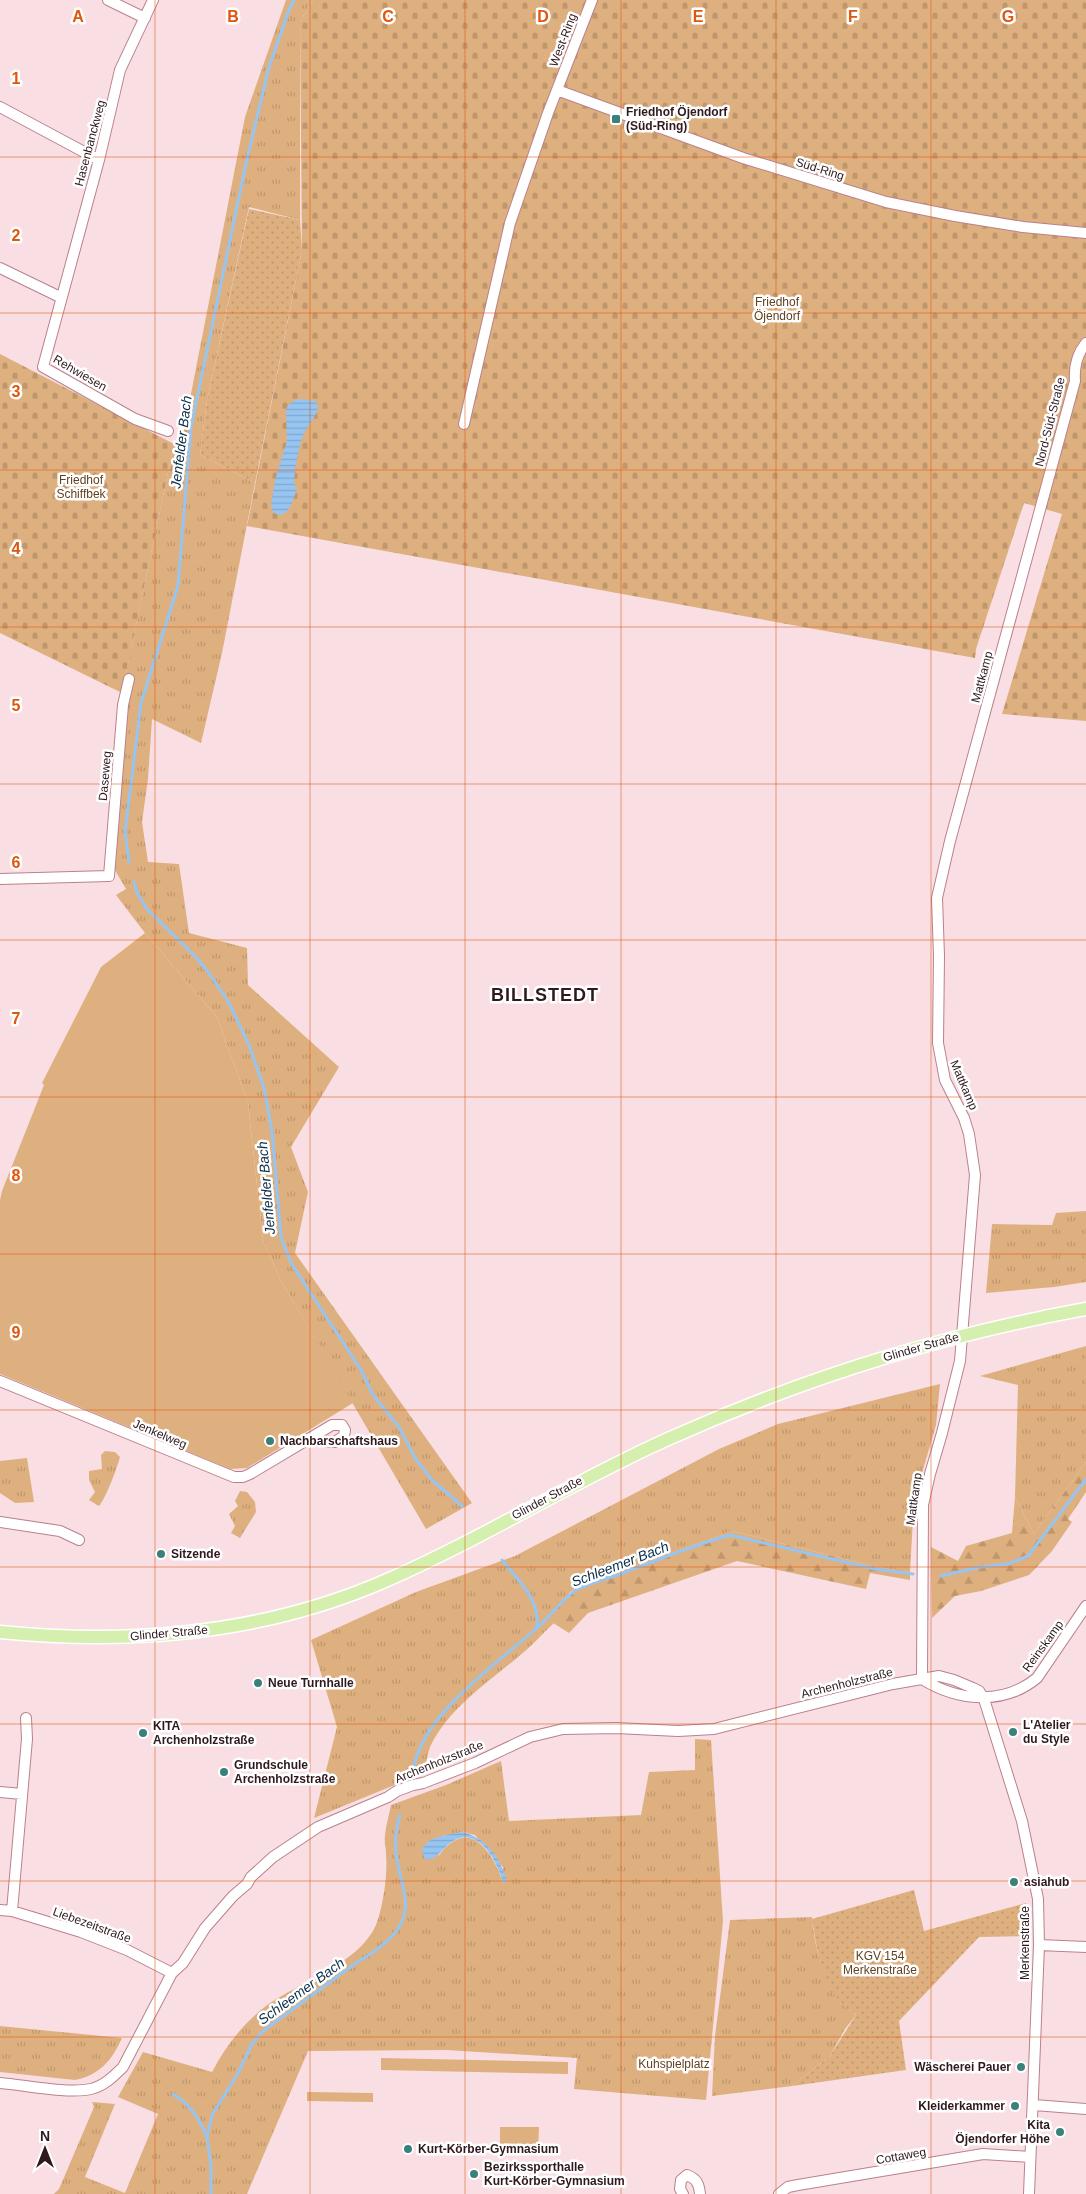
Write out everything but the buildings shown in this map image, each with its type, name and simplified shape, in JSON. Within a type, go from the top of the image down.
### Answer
[{"type":"main road","name":"Glinder Straße","points":[[0,1632],[84,1638],[154,1636],[242,1624],[322,1603],[370,1587],[400,1574],[622,1460],[715,1419],[862,1364],[996,1326],[1086,1309]]},
{"type":"street","points":[[108,0],[145,18]]},
{"type":"street","name":"Hasenbanckweg","points":[[60,297],[99,160],[120,70],[153,0]]},
{"type":"street","name":"West-Ring","points":[[464,424],[510,223],[530,161],[592,0]]},
{"type":"street","name":"Süd-Ring","points":[[557,90],[743,158],[886,202],[1023,227],[1086,233]]},
{"type":"street","points":[[0,107],[99,160]]},
{"type":"street","points":[[0,268],[60,297]]},
{"type":"street","name":"Rehwiesen","points":[[60,297],[42,367],[136,419],[168,430]]},
{"type":"street","name":"Nord-Süd-Straße","points":[[1041,508],[1075,381],[1074,371],[1080,350],[1086,344]]},
{"type":"street","name":"Mattkamp","points":[[922,1679],[923,1506],[960,1361],[975,1168],[967,1126],[945,1080],[939,1054],[937,898],[950,840],[1041,508]]},
{"type":"street","name":"Daseweg","points":[[0,879],[109,876],[123,705],[129,679]]},
{"type":"street","name":"Jenkelweg","points":[[0,1381],[234,1477],[243,1477],[250,1474],[307,1440]]},
{"type":"street","points":[[0,1522],[60,1531],[79,1540]]},
{"type":"street","name":"Reinskamp","points":[[984,1699],[1027,1687],[1037,1678],[1082,1620],[1086,1606]]},
{"type":"street","name":"Archenholzstraße","points":[[0,2083],[74,2090],[92,2089],[114,2076],[123,2067],[172,1973],[183,1963],[205,1928],[233,1896],[248,1884],[251,1877],[272,1857],[298,1839],[332,1820],[388,1797],[397,1791],[413,1785],[423,1784],[475,1763],[530,1737],[555,1730],[581,1727],[678,1731],[714,1729],[893,1684],[939,1676],[954,1680],[979,1691],[984,1699]]},
{"type":"street","name":"Merkenstraße","points":[[984,1699],[1025,1832],[1038,1899],[1040,1945],[1029,2194]]},
{"type":"street","points":[[12,1911],[27,1739],[26,1718]]},
{"type":"street","points":[[0,1792],[22,1794]]},
{"type":"street","name":"Liebezeitstraße","points":[[0,1910],[12,1911],[83,1933],[127,1950],[172,1973]]},
{"type":"street","points":[[1040,1945],[1086,1947]]},
{"type":"street","points":[[1034,2105],[1086,2109]]},
{"type":"street","name":"Cottaweg","points":[[779,2194],[788,2187],[798,2185],[983,2154],[1030,2157]]},
{"type":"street","points":[[683,2194],[680,2189],[681,2180],[687,2175],[695,2179],[699,2185],[700,2194]]},
{"type":"green space","points":[[286,0],[313,0],[300,22],[300,220],[249,207],[207,400],[200,455],[255,483],[222,653],[201,743],[152,719],[148,779],[142,822],[148,862],[179,864],[189,933],[247,948],[248,985],[339,1067],[291,1147],[308,1192],[295,1253],[472,1503],[426,1529],[281,1281],[263,1240],[248,1103],[217,1017],[145,933],[116,895],[126,889],[112,865],[122,692],[174,444],[181,445],[245,117]]},
{"type":"green space","name":"Friedhof Öjendorf","points":[[313,0],[1086,0],[1086,721],[1002,714],[1062,514],[1024,503],[976,649],[975,658],[247,526],[302,250],[300,22]]},
{"type":"green space","points":[[249,209],[300,220],[302,250],[255,483],[200,455],[207,400]]},
{"type":"green space","name":"Friedhof Schiffbek","points":[[0,354],[174,444],[122,693],[0,633]]},
{"type":"green space","points":[[145,933],[217,1017],[248,1103],[263,1240],[281,1281],[353,1403],[247,1468],[230,1469],[0,1374],[0,1200],[2,1191],[44,1085],[42,1083],[101,967]]},
{"type":"green space","points":[[1086,1211],[1086,1282],[986,1293],[992,1224],[1052,1225],[1056,1213]]},
{"type":"green space","points":[[1086,1346],[1086,1462],[1034,1534],[1015,1497],[1018,1385],[980,1376]]},
{"type":"green space","points":[[940,1384],[936,1425],[914,1501],[910,1572],[877,1567],[732,1531],[576,1588],[570,1592],[550,1621],[554,1623],[523,1653],[481,1687],[447,1720],[430,1747],[424,1773],[314,1818],[337,1727],[311,1640],[416,1592],[515,1556],[719,1449],[778,1424]]},
{"type":"green space","points":[[105,1451],[115,1452],[120,1457],[108,1490],[99,1506],[89,1500],[95,1492],[89,1480],[89,1471],[102,1469],[101,1455]]},
{"type":"green space","points":[[27,1458],[34,1502],[15,1503],[0,1493],[0,1461]]},
{"type":"green space","points":[[1086,1462],[1086,1492],[1068,1519],[1072,1522],[1052,1551],[1029,1575],[981,1591],[955,1596],[932,1618],[931,1547],[958,1561],[966,1546],[1012,1533],[1015,1497],[1034,1534]]},
{"type":"green space","points":[[240,1491],[247,1492],[255,1502],[256,1512],[240,1538],[231,1533],[235,1526],[229,1514],[238,1506],[235,1501]]},
{"type":"green space","points":[[732,1531],[877,1567],[910,1572],[910,1580],[870,1573],[866,1589],[737,1561],[588,1613],[569,1633],[550,1621],[549,1613],[576,1588]]},
{"type":"green space","name":"Kuhspielplatz","points":[[695,1739],[711,1740],[723,1921],[706,2100],[574,2089],[577,2058],[447,2050],[308,2051],[247,2194],[54,2194],[59,2189],[94,2107],[92,2102],[115,2104],[85,2177],[125,2193],[158,2114],[118,2097],[143,2052],[212,2072],[223,2052],[237,2034],[261,2010],[283,1995],[344,1961],[368,1938],[379,1918],[383,1900],[386,1881],[385,1838],[391,1805],[446,1785],[501,1761],[509,1821],[641,1815],[649,1772],[695,1770]],"holes":[[[464,1832],[475,1835],[503,1867],[503,1883],[497,1867],[487,1850],[473,1839],[456,1840],[438,1856],[442,1836]]]},
{"type":"green space","name":"KGV 154 Merkenstraße","points":[[914,1890],[924,1931],[1026,1903],[1028,1936],[979,1937],[899,2021],[906,2070],[792,2086],[830,2056],[856,2015],[841,2003],[829,1985],[818,1952],[812,1919]]},
{"type":"green space","points":[[812,1917],[817,1950],[825,1974],[841,2003],[856,2015],[845,2029],[830,2056],[792,2086],[712,2096],[715,2036],[730,1920]]},
{"type":"green space","points":[[0,2026],[122,2038],[114,2053],[104,2065],[84,2078],[75,2080],[0,2072]]},
{"type":"green space","points":[[381,2058],[568,2062],[568,2074],[381,2070]]},
{"type":"green space","points":[[307,2092],[373,2093],[373,2102],[307,2101]]},
{"type":"green space","points":[[500,2127],[539,2127],[538,2150],[500,2150]]},
{"type":"water","points":[[299,399],[316,401],[318,407],[304,434],[298,454],[294,481],[296,491],[293,500],[288,510],[278,515],[273,512],[271,504],[275,480],[287,441],[286,409],[291,402]]},
{"type":"water","points":[[464,1832],[487,1845],[501,1865],[507,1882],[503,1883],[488,1850],[474,1839],[457,1839],[432,1859],[425,1859],[422,1852],[428,1842],[435,1838]]},
{"type":"waterway","name":"Jenfelder Bach","points":[[129,862],[125,832],[141,703],[178,586],[191,427],[247,159],[269,67],[294,0]]},
{"type":"waterway","name":"Jenfelder Bach","points":[[134,882],[137,893],[147,909],[194,955],[209,973],[228,1001],[249,1045],[264,1088],[272,1131],[281,1238],[291,1263],[361,1370],[373,1395],[399,1427],[415,1458],[431,1479],[462,1506]]},
{"type":"waterway","name":"Schleemer Bach","points":[[941,1576],[980,1567],[1008,1564],[1028,1556],[1086,1479]]},
{"type":"waterway","name":"Schleemer Bach","points":[[413,1774],[418,1753],[429,1732],[444,1712],[482,1674],[538,1627],[568,1597],[576,1590],[588,1585],[730,1535],[875,1569],[913,1574]]},
{"type":"waterway","name":"Jenfelder Bach","points":[[502,1560],[532,1600],[536,1610],[536,1629]]},
{"type":"waterway","name":"Schleemer Bach","points":[[211,2194],[211,2165],[207,2137],[212,2115],[237,2075],[252,2044],[263,2031],[384,1944],[399,1927],[405,1911],[405,1895],[397,1860],[396,1839],[400,1815]]},
{"type":"waterway","points":[[173,2094],[194,2113],[207,2137]]},
{"type":"place","name":"Friedhof Öjendorf (Süd-Ring)","points":[[616,119]]},
{"type":"place","name":"Nachbarschaftshaus","points":[[270,1441]]},
{"type":"place","name":"Sitzende","points":[[161,1554]]},
{"type":"place","name":"Neue Turnhalle","points":[[258,1683]]},
{"type":"place","name":"L'Atelier du Style","points":[[1013,1732]]},
{"type":"place","name":"KITA Archenholzstraße","points":[[143,1733]]},
{"type":"place","name":"Grundschule Archenholzstraße","points":[[224,1772]]},
{"type":"place","name":"asiahub","points":[[1014,1882]]},
{"type":"place","name":"Wäscherei Pauer","points":[[1021,2067]]},
{"type":"place","name":"Kleiderkammer","points":[[1015,2106]]},
{"type":"place","name":"Kita Öjendorfer Höhe","points":[[1060,2132]]},
{"type":"place","name":"Kurt-Körber-Gymnasium","points":[[408,2149]]},
{"type":"place","name":"Bezirkssporthalle Kurt-Körber-Gymnasium","points":[[474,2174]]},
{"type":"district","name":"BILLSTEDT","points":[[545,995]]}]
